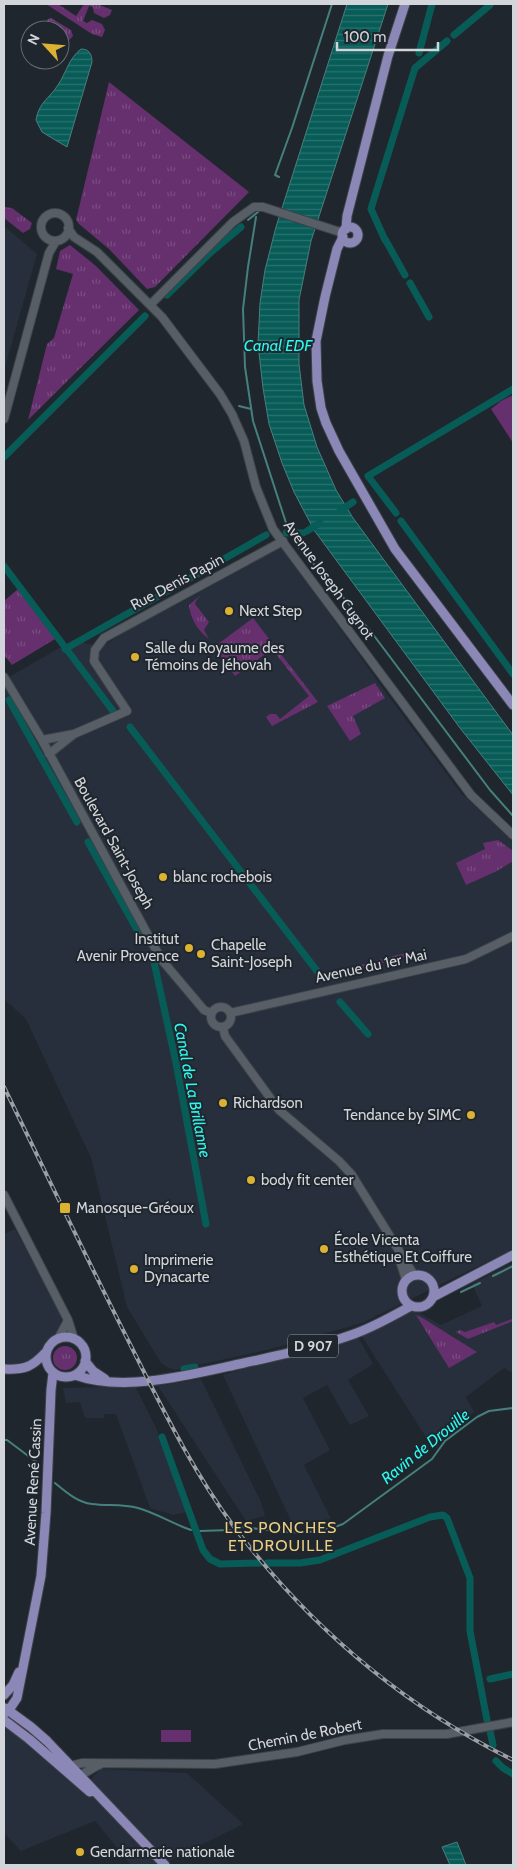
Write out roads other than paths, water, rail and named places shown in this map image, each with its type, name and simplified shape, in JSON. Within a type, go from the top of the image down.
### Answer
[{"type":"main road","points":[[405,4],[386,65],[353,192],[352,214],[346,232],[338,247],[320,317],[315,359],[320,400],[330,432],[339,451],[394,549],[513,705]]},
{"type":"main road","points":[[346,232],[347,242],[351,242]]},
{"type":"main road","points":[[330,277],[341,253],[358,237],[357,232],[346,232]]},
{"type":"main road","points":[[403,1297],[412,1306],[426,1305],[433,1297],[513,1255]]},
{"type":"main road","points":[[395,1315],[403,1297],[402,1288],[410,1278],[424,1276],[429,1279],[434,1287],[433,1297]]},
{"type":"main road","points":[[434,1287],[456,1285]]},
{"type":"main road","name":"D 907","points":[[75,1375],[89,1379],[130,1382],[175,1378],[260,1359],[354,1334],[412,1306]]},
{"type":"main road","points":[[4,1369],[27,1368],[36,1364],[49,1347],[58,1339],[65,1337],[74,1339],[83,1347],[85,1354],[85,1361],[81,1370],[75,1375],[64,1377],[43,1369],[26,1373],[4,1374]]},
{"type":"main road","points":[[46,1352],[47,1364],[52,1371]]},
{"type":"main road","points":[[85,1361],[93,1372],[107,1380]]},
{"type":"main road","name":"Avenue René Cassin","points":[[5,1712],[17,1698],[39,1595],[47,1490],[52,1371]]},
{"type":"main road","name":"Avenue René Cassin","points":[[50,1408],[57,1386],[64,1377]]},
{"type":"main road","name":"Avenue René Cassin","points":[[4,1695],[18,1676],[43,1557]]},
{"type":"main road","points":[[5,1712],[18,1676]]},
{"type":"main road","points":[[17,1698],[20,1711],[31,1727],[58,1752],[69,1769],[81,1776],[113,1812]]},
{"type":"main road","points":[[5,1712],[31,1727]]},
{"type":"main road","points":[[5,1712],[18,1730],[69,1769],[165,1865]]},
{"type":"main road","points":[[5,1712],[58,1752]]},
{"type":"main road","points":[[4,1725],[18,1730]]},
{"type":"street","points":[[150,305],[233,222],[256,206],[332,230],[346,232]]},
{"type":"street","points":[[4,419],[49,253],[68,228],[64,217],[58,214],[51,214],[44,218],[41,225],[49,253]]},
{"type":"street","name":"Avenue Joseph Cugnot","points":[[68,228],[74,237],[97,252],[175,332],[220,394],[232,414],[244,441],[263,505],[272,527],[472,795],[513,835]]},
{"type":"street","points":[[46,238],[74,237]]},
{"type":"street","name":"Rue Denis Papin","points":[[74,734],[127,711],[96,666],[94,656],[97,646],[104,638],[282,541]]},
{"type":"street","name":"Boulevard Saint-Joseph","points":[[4,677],[42,740],[161,959],[204,1010],[211,1013]]},
{"type":"street","points":[[42,740],[74,734]]},
{"type":"street","points":[[49,754],[74,734]]},
{"type":"street","name":"Avenue du 1er Mai","points":[[230,1013],[460,960],[484,951],[513,936]]},
{"type":"street","points":[[221,1006],[230,1013],[230,1021],[223,1027],[217,1026],[210,1018],[215,1008],[221,1006]]},
{"type":"street","points":[[223,1027],[225,1036],[279,1110],[349,1171],[379,1219],[410,1278]]},
{"type":"street","points":[[4,1195],[68,1320],[74,1339]]},
{"type":"street","points":[[58,1339],[68,1320]]},
{"type":"street","name":"Chemin de Robert","points":[[69,1769],[82,1763],[215,1764],[297,1752],[340,1741],[383,1734],[447,1734],[513,1722]]},
{"type":"street","points":[[81,1776],[90,1768],[101,1764]]},
{"type":"water","name":"Canal EDF","points":[[347,4],[388,4],[311,241],[299,300],[299,364],[304,405],[317,447],[336,490],[353,518],[513,735],[513,795],[460,728],[314,530],[294,492],[269,424],[258,344],[260,303],[265,270],[276,227]]},
{"type":"water","points":[[81,49],[86,50],[90,53],[92,62],[67,147],[42,132],[36,120],[39,109],[55,90],[66,70],[70,70],[70,63]]},
{"type":"water","points":[[457,1842],[466,1865],[450,1865],[442,1847]]},
{"type":"waterway","points":[[279,177],[275,175],[332,4]]},
{"type":"waterway","points":[[419,53],[432,4]]},
{"type":"waterway","points":[[454,35],[490,5]]},
{"type":"waterway","points":[[385,240],[371,209],[374,199],[415,68],[447,41]]},
{"type":"waterway","points":[[248,220],[258,212]]},
{"type":"waterway","points":[[256,217],[243,309],[245,367],[253,421],[288,529]]},
{"type":"waterway","points":[[167,295],[210,253],[241,227]]},
{"type":"waterway","points":[[385,239],[405,275]]},
{"type":"waterway","points":[[410,283],[429,317]]},
{"type":"waterway","points":[[4,457],[145,316]]},
{"type":"waterway","points":[[396,513],[368,476],[513,389]]},
{"type":"waterway","points":[[239,406],[251,409]]},
{"type":"waterway","points":[[340,511],[353,502]]},
{"type":"waterway","points":[[401,521],[513,674]]},
{"type":"waterway","points":[[307,531],[320,523]]},
{"type":"waterway","points":[[286,533],[303,533]]},
{"type":"waterway","points":[[65,649],[266,535]]},
{"type":"waterway","points":[[299,548],[335,587],[375,637],[490,790],[513,816]]},
{"type":"waterway","points":[[4,566],[113,711]]},
{"type":"waterway","name":"Canal de La Brillanne","points":[[9,700],[77,822]]},
{"type":"waterway","points":[[130,727],[317,971]]},
{"type":"waterway","name":"Canal de La Brillanne","points":[[88,842],[140,935]]},
{"type":"waterway","name":"Canal de La Brillanne","points":[[154,962],[176,1063],[206,1224]]},
{"type":"waterway","points":[[340,1002],[368,1034]]},
{"type":"waterway","points":[[493,1276],[513,1266]]},
{"type":"waterway","points":[[461,1292],[480,1283]]},
{"type":"waterway","name":"Canal de La Brillanne","points":[[184,1369],[195,1367]]},
{"type":"waterway","name":"Ravin de Drouille","points":[[242,1527],[280,1532],[306,1532],[318,1531],[343,1524],[432,1459],[445,1441],[477,1417],[489,1411],[513,1408]]},
{"type":"waterway","name":"Canal de La Brillanne","points":[[162,1437],[203,1550],[210,1559],[220,1564],[260,1563]]},
{"type":"waterway","name":"Ravin de Drouille","points":[[4,1440],[7,1440],[39,1464]]},
{"type":"waterway","name":"Ravin de Drouille","points":[[55,1483],[81,1501],[92,1504],[138,1508],[191,1530]]},
{"type":"waterway","name":"Canal de La Brillanne","points":[[267,1563],[300,1563],[320,1560],[430,1517],[443,1515],[447,1518],[470,1578],[470,1631],[487,1720]]},
{"type":"waterway","name":"Ravin de Drouille","points":[[200,1531],[230,1530]]},
{"type":"waterway","points":[[490,1679],[513,1674]]},
{"type":"waterway","points":[[490,1731],[493,1745]]},
{"type":"waterway","name":"Canal de La Brillanne","points":[[496,1761],[513,1774]]},
{"type":"railway","points":[[4,1087],[168,1418],[209,1491],[241,1536],[299,1603],[364,1663],[399,1691],[436,1716],[513,1760]]},
{"type":"place","name":"Next Step","points":[[229,611]]},
{"type":"place","name":"Salle du Royaume des Témoins de Jéhovah","points":[[135,657]]},
{"type":"place","name":"blanc rochebois","points":[[163,877]]},
{"type":"place","name":"Institut Avenir Provence","points":[[189,948]]},
{"type":"place","name":"Chapelle Saint-Joseph","points":[[201,954]]},
{"type":"place","name":"Richardson","points":[[223,1103]]},
{"type":"place","name":"Tendance by SIMC","points":[[471,1115]]},
{"type":"place","name":"body fit center","points":[[251,1180]]},
{"type":"place","name":"Manosque-Gréoux","points":[[65,1208]]},
{"type":"place","name":"École Vicenta Esthétique Et Coiffure","points":[[324,1249]]},
{"type":"place","name":"Imprimerie Dynacarte","points":[[134,1269]]},
{"type":"place","name":"Gendarmerie nationale","points":[[80,1852]]},
{"type":"district","name":"LES PONCHES ET DROUILLE","points":[[281,1536]]}]
